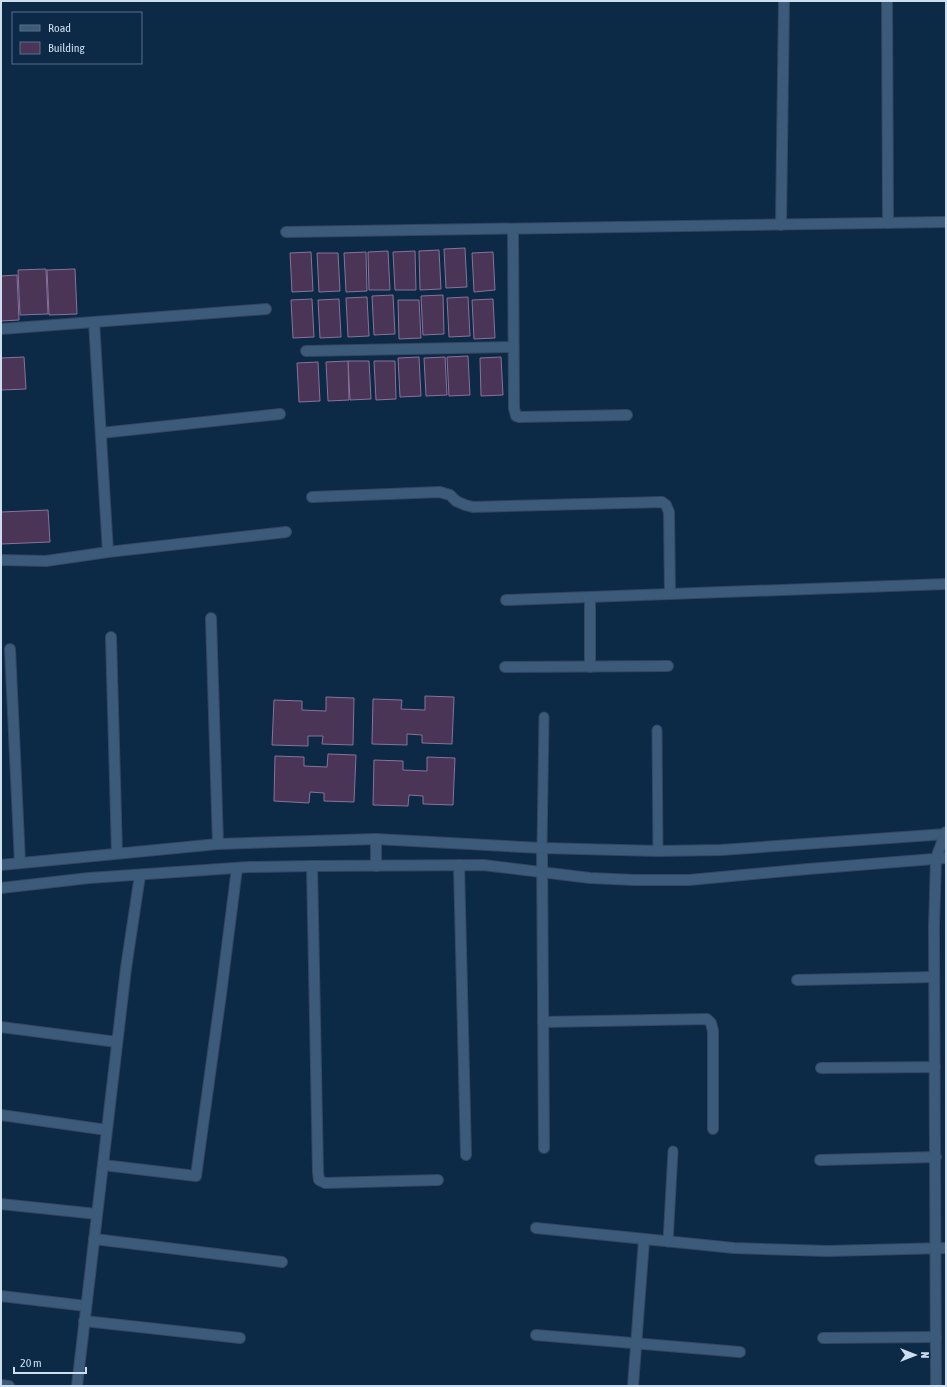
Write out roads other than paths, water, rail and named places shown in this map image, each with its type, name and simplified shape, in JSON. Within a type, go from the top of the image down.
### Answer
[{"type":"street","points":[[781,225],[784,1]]},
{"type":"street","points":[[887,1],[888,223]]},
{"type":"street","points":[[286,232],[946,222]]},
{"type":"street","points":[[513,229],[513,347],[514,408],[516,416],[627,415]]},
{"type":"street","points":[[1,329],[266,309]]},
{"type":"street","points":[[94,322],[108,552]]},
{"type":"street","points":[[306,351],[513,347]]},
{"type":"street","points":[[101,433],[280,414]]},
{"type":"street","points":[[312,497],[440,492],[450,495],[456,501],[465,505],[473,506],[662,502],[666,505],[669,512],[670,594]]},
{"type":"street","points":[[1,560],[46,561],[108,552],[286,532]]},
{"type":"street","points":[[506,600],[946,584]]},
{"type":"street","points":[[590,597],[590,667]]},
{"type":"street","points":[[211,618],[218,844]]},
{"type":"street","points":[[111,637],[117,853]]},
{"type":"street","points":[[10,649],[20,863]]},
{"type":"street","points":[[505,667],[668,666]]},
{"type":"street","points":[[1,865],[218,844],[376,839],[542,848],[658,851],[721,850],[946,833],[941,858],[934,928],[936,1157],[941,1248],[936,1337],[936,1386]]},
{"type":"street","points":[[376,839],[376,866]]},
{"type":"street","points":[[542,848],[544,1148]]},
{"type":"street","points":[[1,888],[89,878],[237,868],[312,866],[483,865],[590,878],[689,880],[941,858]]},
{"type":"street","points":[[459,865],[466,1156]]},
{"type":"street","points":[[312,866],[319,1180],[325,1183],[438,1180]]},
{"type":"street","points":[[103,1165],[196,1176],[237,868]]},
{"type":"street","points":[[77,1386],[126,968],[140,875]]},
{"type":"street","points":[[796,980],[934,977]]},
{"type":"street","points":[[543,1022],[707,1019],[711,1023],[713,1031],[713,1129]]},
{"type":"street","points":[[1,1027],[118,1042]]},
{"type":"street","points":[[821,1068],[935,1067]]},
{"type":"street","points":[[1,1115],[107,1130]]},
{"type":"street","points":[[820,1160],[936,1157]]},
{"type":"street","points":[[1,1204],[97,1214]]},
{"type":"street","points":[[536,1228],[734,1248],[828,1251],[941,1248]]},
{"type":"street","points":[[94,1239],[282,1262]]},
{"type":"street","points":[[633,1386],[644,1240]]},
{"type":"street","points":[[1,1296],[86,1306]]},
{"type":"street","points":[[84,1321],[240,1338]]},
{"type":"street","points":[[536,1335],[637,1342],[740,1352]]},
{"type":"street","points":[[823,1338],[936,1337]]},
{"type":"street","points":[[1,1385],[9,1386]]},
{"type":"lane","points":[[542,848],[544,717]]},
{"type":"lane","points":[[657,730],[658,851]]},
{"type":"lane","points":[[668,1242],[673,1151]]}]
